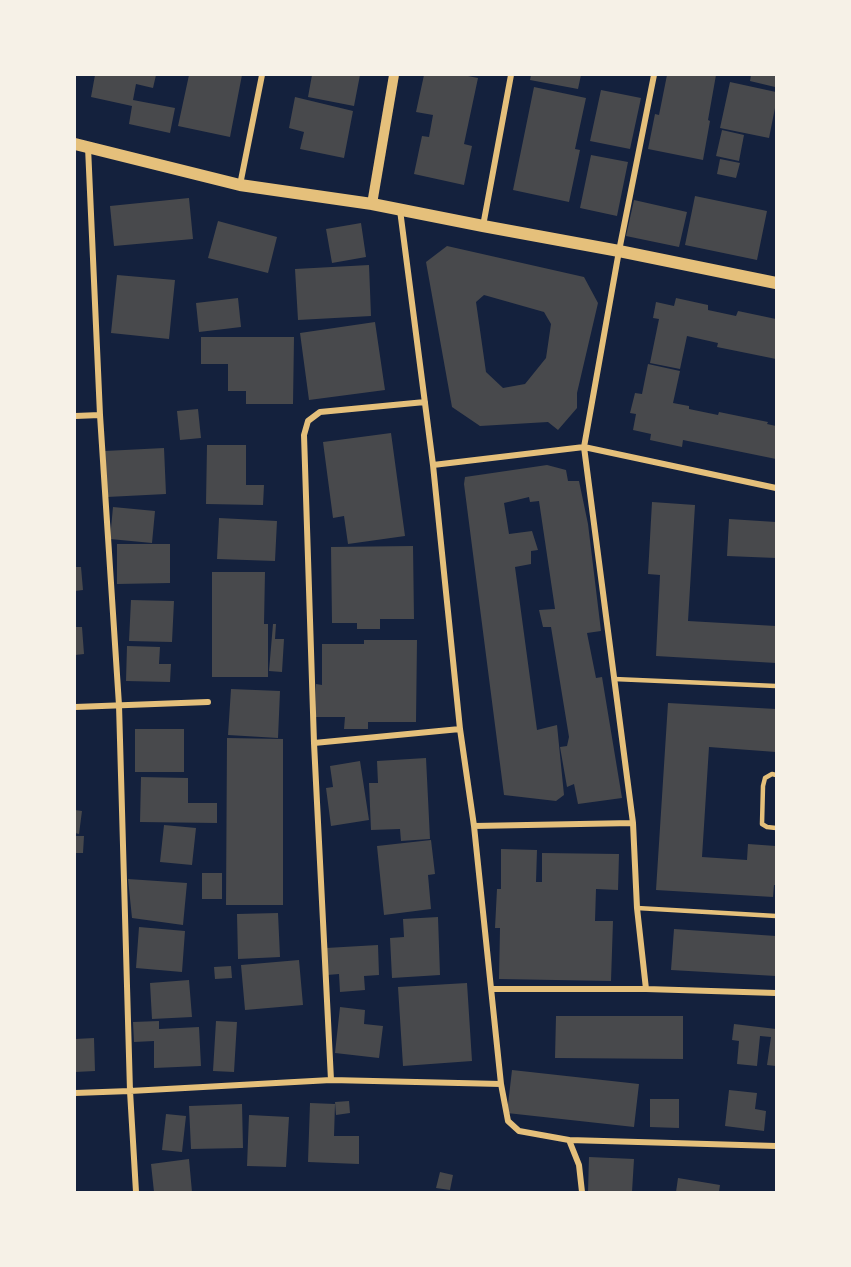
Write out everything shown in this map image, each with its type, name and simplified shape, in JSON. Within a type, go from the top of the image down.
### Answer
[{"type":"main road","points":[[81,145],[240,184],[372,204],[776,283]]},
{"type":"street","points":[[240,184],[262,75]]},
{"type":"street","points":[[372,204],[394,75]]},
{"type":"street","points":[[483,226],[511,75]]},
{"type":"street","points":[[646,989],[637,908],[633,824],[584,447],[619,251],[654,75]]},
{"type":"street","points":[[81,145],[119,705],[130,1091],[136,1192]]},
{"type":"street","points":[[400,210],[433,465],[460,729],[474,826],[501,1084],[508,1121],[519,1131],[569,1140],[776,1146]]},
{"type":"street","points":[[331,1080],[314,743],[304,435],[308,421],[320,412],[425,402]]},
{"type":"street","points":[[75,416],[100,415]]},
{"type":"street","points":[[433,465],[584,447],[776,488]]},
{"type":"street","points":[[75,707],[208,702]]},
{"type":"street","points":[[314,743],[460,729]]},
{"type":"street","points":[[474,826],[633,824]]},
{"type":"street","points":[[491,989],[646,989],[776,993]]},
{"type":"street","points":[[75,1093],[331,1080],[501,1084]]},
{"type":"street","points":[[569,1140],[579,1165],[582,1192]]},
{"type":"lane","points":[[614,679],[776,686]]},
{"type":"lane","points":[[776,775],[772,774],[765,778],[762,786],[762,824],[776,828]]},
{"type":"lane","points":[[637,908],[776,916]]},
{"type":"building","points":[[95,75],[156,75],[153,88],[136,84],[133,100],[175,108],[170,133],[129,124],[132,106],[91,97]]},
{"type":"building","points":[[189,75],[242,75],[230,137],[178,126]]},
{"type":"building","points":[[312,75],[360,75],[354,106],[308,97]]},
{"type":"building","points":[[424,75],[463,75],[478,78],[464,144],[472,146],[464,185],[414,174],[422,136],[429,137],[433,115],[416,112]]},
{"type":"building","points":[[531,75],[581,75],[578,89],[530,80]]},
{"type":"building","points":[[667,75],[716,75],[703,160],[648,149],[655,114],[659,115]]},
{"type":"building","points":[[751,75],[776,75],[775,87],[750,81]]},
{"type":"building","points":[[730,82],[776,92],[769,138],[720,128]]},
{"type":"building","points":[[534,87],[586,98],[575,149],[580,150],[569,202],[513,190]]},
{"type":"building","points":[[601,90],[641,98],[630,149],[590,141]]},
{"type":"building","points":[[295,97],[353,111],[344,158],[300,149],[304,132],[289,128]]},
{"type":"building","points":[[722,130],[744,135],[739,161],[716,156]]},
{"type":"building","points":[[591,155],[628,162],[617,216],[580,208]]},
{"type":"building","points":[[720,159],[740,163],[736,178],[717,174]]},
{"type":"building","points":[[695,196],[767,211],[757,260],[685,245]]},
{"type":"building","points":[[189,198],[193,239],[114,246],[110,206]]},
{"type":"building","points":[[634,200],[687,212],[679,247],[626,236]]},
{"type":"building","points":[[218,221],[277,237],[268,273],[208,258]]},
{"type":"building","points":[[361,223],[366,257],[332,263],[326,229]]},
{"type":"building","points":[[447,246],[584,277],[598,303],[577,393],[577,408],[558,430],[548,422],[480,426],[452,407],[426,262]],"holes":[[[484,295],[544,312],[551,324],[546,358],[525,384],[503,388],[486,372],[476,302]]]},
{"type":"building","points":[[369,265],[371,316],[298,320],[295,269]]},
{"type":"building","points":[[117,275],[175,280],[169,339],[111,333]]},
{"type":"building","points":[[238,298],[241,327],[199,332],[196,303]]},
{"type":"building","points":[[676,298],[708,305],[708,310],[736,316],[738,311],[776,319],[776,359],[717,347],[718,343],[687,336],[680,369],[650,363],[659,319],[653,318],[656,302],[674,306]]},
{"type":"building","points":[[375,322],[385,390],[309,400],[300,333]]},
{"type":"building","points":[[201,337],[294,337],[293,404],[246,404],[246,391],[228,391],[228,364],[201,364]]},
{"type":"building","points":[[648,364],[680,371],[673,403],[689,406],[689,409],[718,415],[719,412],[768,422],[767,424],[776,426],[776,459],[683,440],[682,447],[650,440],[651,434],[633,430],[636,414],[630,413],[635,393],[642,394]]},
{"type":"building","points":[[198,409],[201,438],[180,440],[177,411]]},
{"type":"building","points":[[391,433],[405,536],[348,544],[344,516],[333,518],[323,442]]},
{"type":"building","points":[[207,445],[246,445],[246,485],[264,485],[263,505],[206,504]]},
{"type":"building","points":[[164,448],[166,494],[107,497],[105,451]]},
{"type":"building","points":[[547,465],[566,470],[568,481],[579,481],[588,524],[601,631],[587,633],[596,678],[602,677],[622,798],[578,804],[574,784],[567,787],[560,747],[567,746],[569,737],[551,627],[543,627],[539,610],[555,609],[539,501],[530,502],[529,497],[504,503],[509,534],[532,531],[538,550],[531,551],[531,564],[515,567],[537,730],[557,725],[564,795],[556,801],[504,795],[464,484],[465,477]]},
{"type":"building","points":[[652,502],[695,505],[688,621],[776,626],[776,663],[656,656],[660,575],[648,574]]},
{"type":"building","points":[[113,507],[155,511],[152,543],[110,539]]},
{"type":"building","points":[[219,518],[277,521],[275,561],[217,559]]},
{"type":"building","points":[[729,519],[776,522],[776,558],[727,556]]},
{"type":"building","points":[[117,544],[170,544],[170,583],[117,584]]},
{"type":"building","points":[[413,546],[414,619],[380,619],[380,629],[357,629],[357,623],[332,623],[331,547]]},
{"type":"building","points":[[75,567],[81,567],[83,590],[75,591]]},
{"type":"building","points":[[212,572],[265,572],[264,624],[268,624],[268,677],[212,677]]},
{"type":"building","points":[[131,600],[174,601],[172,642],[129,641]]},
{"type":"building","points":[[273,624],[276,624],[275,639],[284,639],[282,672],[269,671]]},
{"type":"building","points":[[75,627],[82,627],[84,654],[75,655]]},
{"type":"building","points":[[364,640],[417,640],[416,722],[368,722],[368,729],[344,729],[345,717],[316,717],[316,684],[322,685],[322,644],[364,644]]},
{"type":"building","points":[[127,646],[160,647],[159,664],[171,664],[170,682],[126,681]]},
{"type":"building","points":[[231,689],[280,691],[278,738],[228,735]]},
{"type":"building","points":[[668,703],[776,709],[776,752],[709,747],[702,857],[747,860],[748,844],[776,846],[776,885],[774,885],[773,897],[656,890]]},
{"type":"building","points":[[135,729],[184,729],[184,772],[135,772]]},
{"type":"building","points":[[227,738],[283,739],[283,905],[226,905]]},
{"type":"building","points":[[426,758],[430,839],[401,841],[400,829],[371,830],[369,783],[378,783],[377,761]]},
{"type":"building","points":[[360,761],[369,820],[331,826],[326,788],[333,787],[330,766]]},
{"type":"building","points":[[141,777],[188,778],[188,803],[217,803],[217,823],[140,822]]},
{"type":"building","points":[[75,810],[82,811],[79,834],[75,833]]},
{"type":"building","points":[[164,825],[196,828],[192,865],[160,862]]},
{"type":"building","points":[[75,836],[84,836],[83,853],[75,853]]},
{"type":"building","points":[[431,840],[435,874],[428,875],[431,909],[384,915],[377,846]]},
{"type":"building","points":[[501,849],[537,850],[536,882],[542,882],[542,853],[619,854],[618,890],[596,889],[595,921],[613,921],[611,981],[499,979],[500,928],[495,928],[497,889],[501,889]]},
{"type":"building","points":[[202,873],[222,873],[222,899],[202,899]]},
{"type":"building","points":[[128,879],[187,883],[183,925],[132,918]]},
{"type":"building","points":[[278,913],[280,957],[238,959],[237,914]]},
{"type":"building","points":[[438,917],[440,975],[392,978],[390,938],[404,937],[403,919]]},
{"type":"building","points":[[139,927],[185,931],[182,972],[136,968]]},
{"type":"building","points":[[674,929],[776,936],[776,976],[671,970]]},
{"type":"building","points":[[378,945],[379,975],[364,976],[365,990],[340,992],[339,974],[327,975],[326,948]]},
{"type":"building","points":[[299,960],[303,1005],[245,1010],[241,965]]},
{"type":"building","points":[[231,966],[232,978],[215,979],[214,967]]},
{"type":"building","points":[[189,980],[192,1017],[152,1019],[150,983]]},
{"type":"building","points":[[467,983],[472,1061],[403,1066],[398,987]]},
{"type":"building","points":[[340,1007],[365,1010],[364,1024],[383,1026],[379,1058],[335,1053]]},
{"type":"building","points":[[556,1016],[683,1016],[683,1059],[555,1058]]},
{"type":"building","points":[[159,1021],[159,1029],[199,1027],[201,1066],[154,1068],[154,1041],[134,1042],[133,1022]]},
{"type":"building","points":[[216,1021],[237,1022],[234,1072],[213,1071]]},
{"type":"building","points":[[734,1024],[776,1029],[776,1066],[767,1065],[771,1037],[760,1036],[757,1066],[737,1064],[739,1041],[732,1040]]},
{"type":"building","points":[[94,1038],[95,1071],[75,1072],[75,1039]]},
{"type":"building","points":[[512,1070],[639,1084],[634,1127],[507,1113]]},
{"type":"building","points":[[729,1090],[757,1093],[755,1109],[766,1111],[764,1131],[725,1126]]},
{"type":"building","points":[[650,1099],[679,1099],[679,1128],[650,1127]]},
{"type":"building","points":[[349,1101],[350,1113],[336,1115],[335,1102]]},
{"type":"building","points":[[310,1103],[335,1104],[334,1136],[359,1136],[359,1164],[308,1162]]},
{"type":"building","points":[[242,1104],[243,1148],[191,1149],[189,1106]]},
{"type":"building","points":[[166,1114],[186,1116],[182,1152],[162,1150]]},
{"type":"building","points":[[249,1115],[289,1117],[286,1167],[247,1166]]},
{"type":"building","points":[[589,1157],[634,1159],[632,1192],[588,1192]]},
{"type":"building","points":[[189,1159],[192,1192],[154,1192],[151,1164]]},
{"type":"building","points":[[440,1172],[453,1175],[450,1190],[436,1188]]},
{"type":"building","points":[[678,1178],[720,1185],[719,1192],[676,1192]]}]
